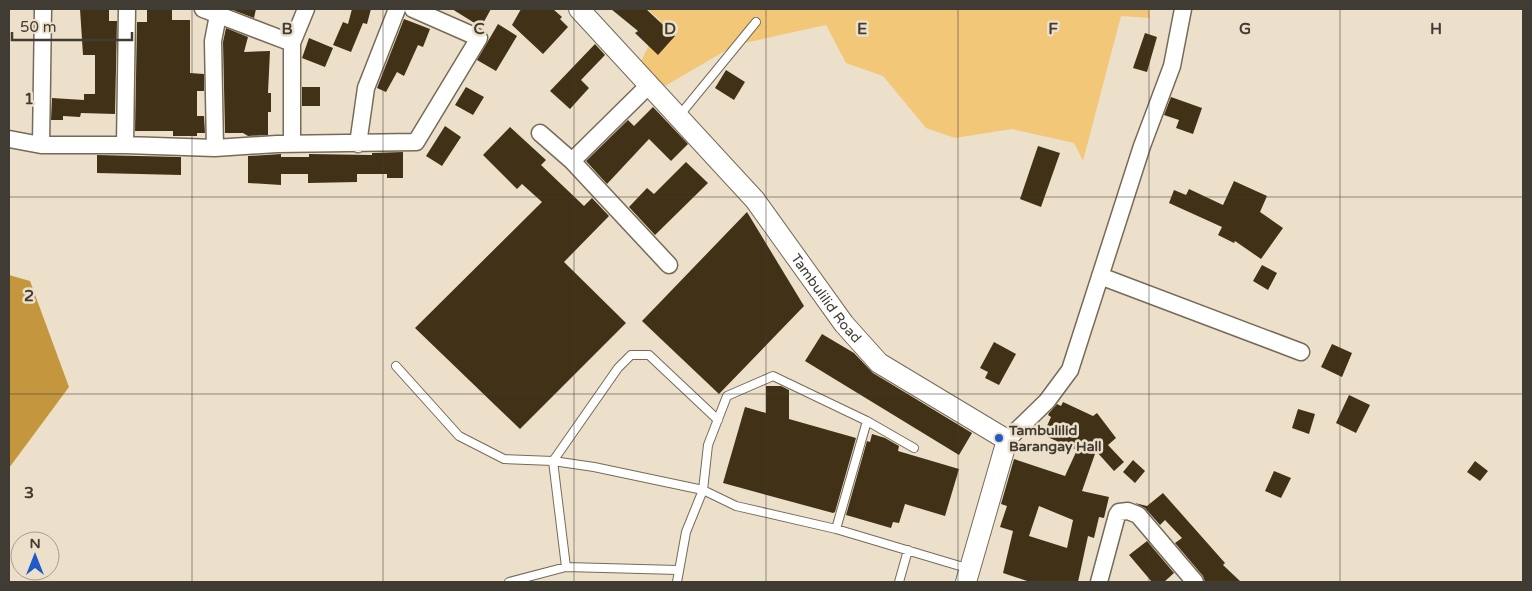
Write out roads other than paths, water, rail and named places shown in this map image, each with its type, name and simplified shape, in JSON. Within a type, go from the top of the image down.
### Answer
[{"type":"street","points":[[41,145],[43,9]]},
{"type":"street","points":[[125,144],[127,9]]},
{"type":"street","points":[[292,144],[292,43],[306,9]]},
{"type":"street","points":[[358,144],[366,88],[397,9]]},
{"type":"street","points":[[9,139],[41,145],[125,144],[215,148],[292,144],[416,142],[479,38],[413,9]]},
{"type":"street","name":"Tambulilid Road","points":[[579,9],[755,200],[844,324],[879,363],[1006,440]]},
{"type":"street","points":[[968,575],[1006,440],[1047,401],[1070,370],[1142,146],[1172,66],[1183,9]]},
{"type":"street","points":[[215,148],[213,40],[210,12],[292,43]]},
{"type":"street","points":[[572,162],[650,84]]},
{"type":"street","points":[[540,133],[572,162],[669,266]]},
{"type":"street","points":[[1100,276],[1301,352]]},
{"type":"street","points":[[1099,582],[1117,515],[1119,512],[1128,511],[1138,515],[1195,582]]},
{"type":"lane","points":[[679,116],[756,22]]},
{"type":"lane","points":[[566,567],[553,461],[618,368],[630,354],[649,355],[718,420]]},
{"type":"lane","points":[[396,366],[459,436],[504,459],[553,461],[594,467],[703,490],[736,506],[836,529],[908,550],[968,575]]},
{"type":"lane","points":[[677,582],[686,532],[703,490],[708,445],[727,396],[773,376],[867,421],[914,448]]},
{"type":"lane","points":[[836,529],[867,421]]},
{"type":"lane","points":[[898,582],[908,550]]},
{"type":"lane","points":[[509,582],[566,567],[678,570]]},
{"type":"place","name":"Tambulilid Barangay Hall","points":[[999,438]]}]
